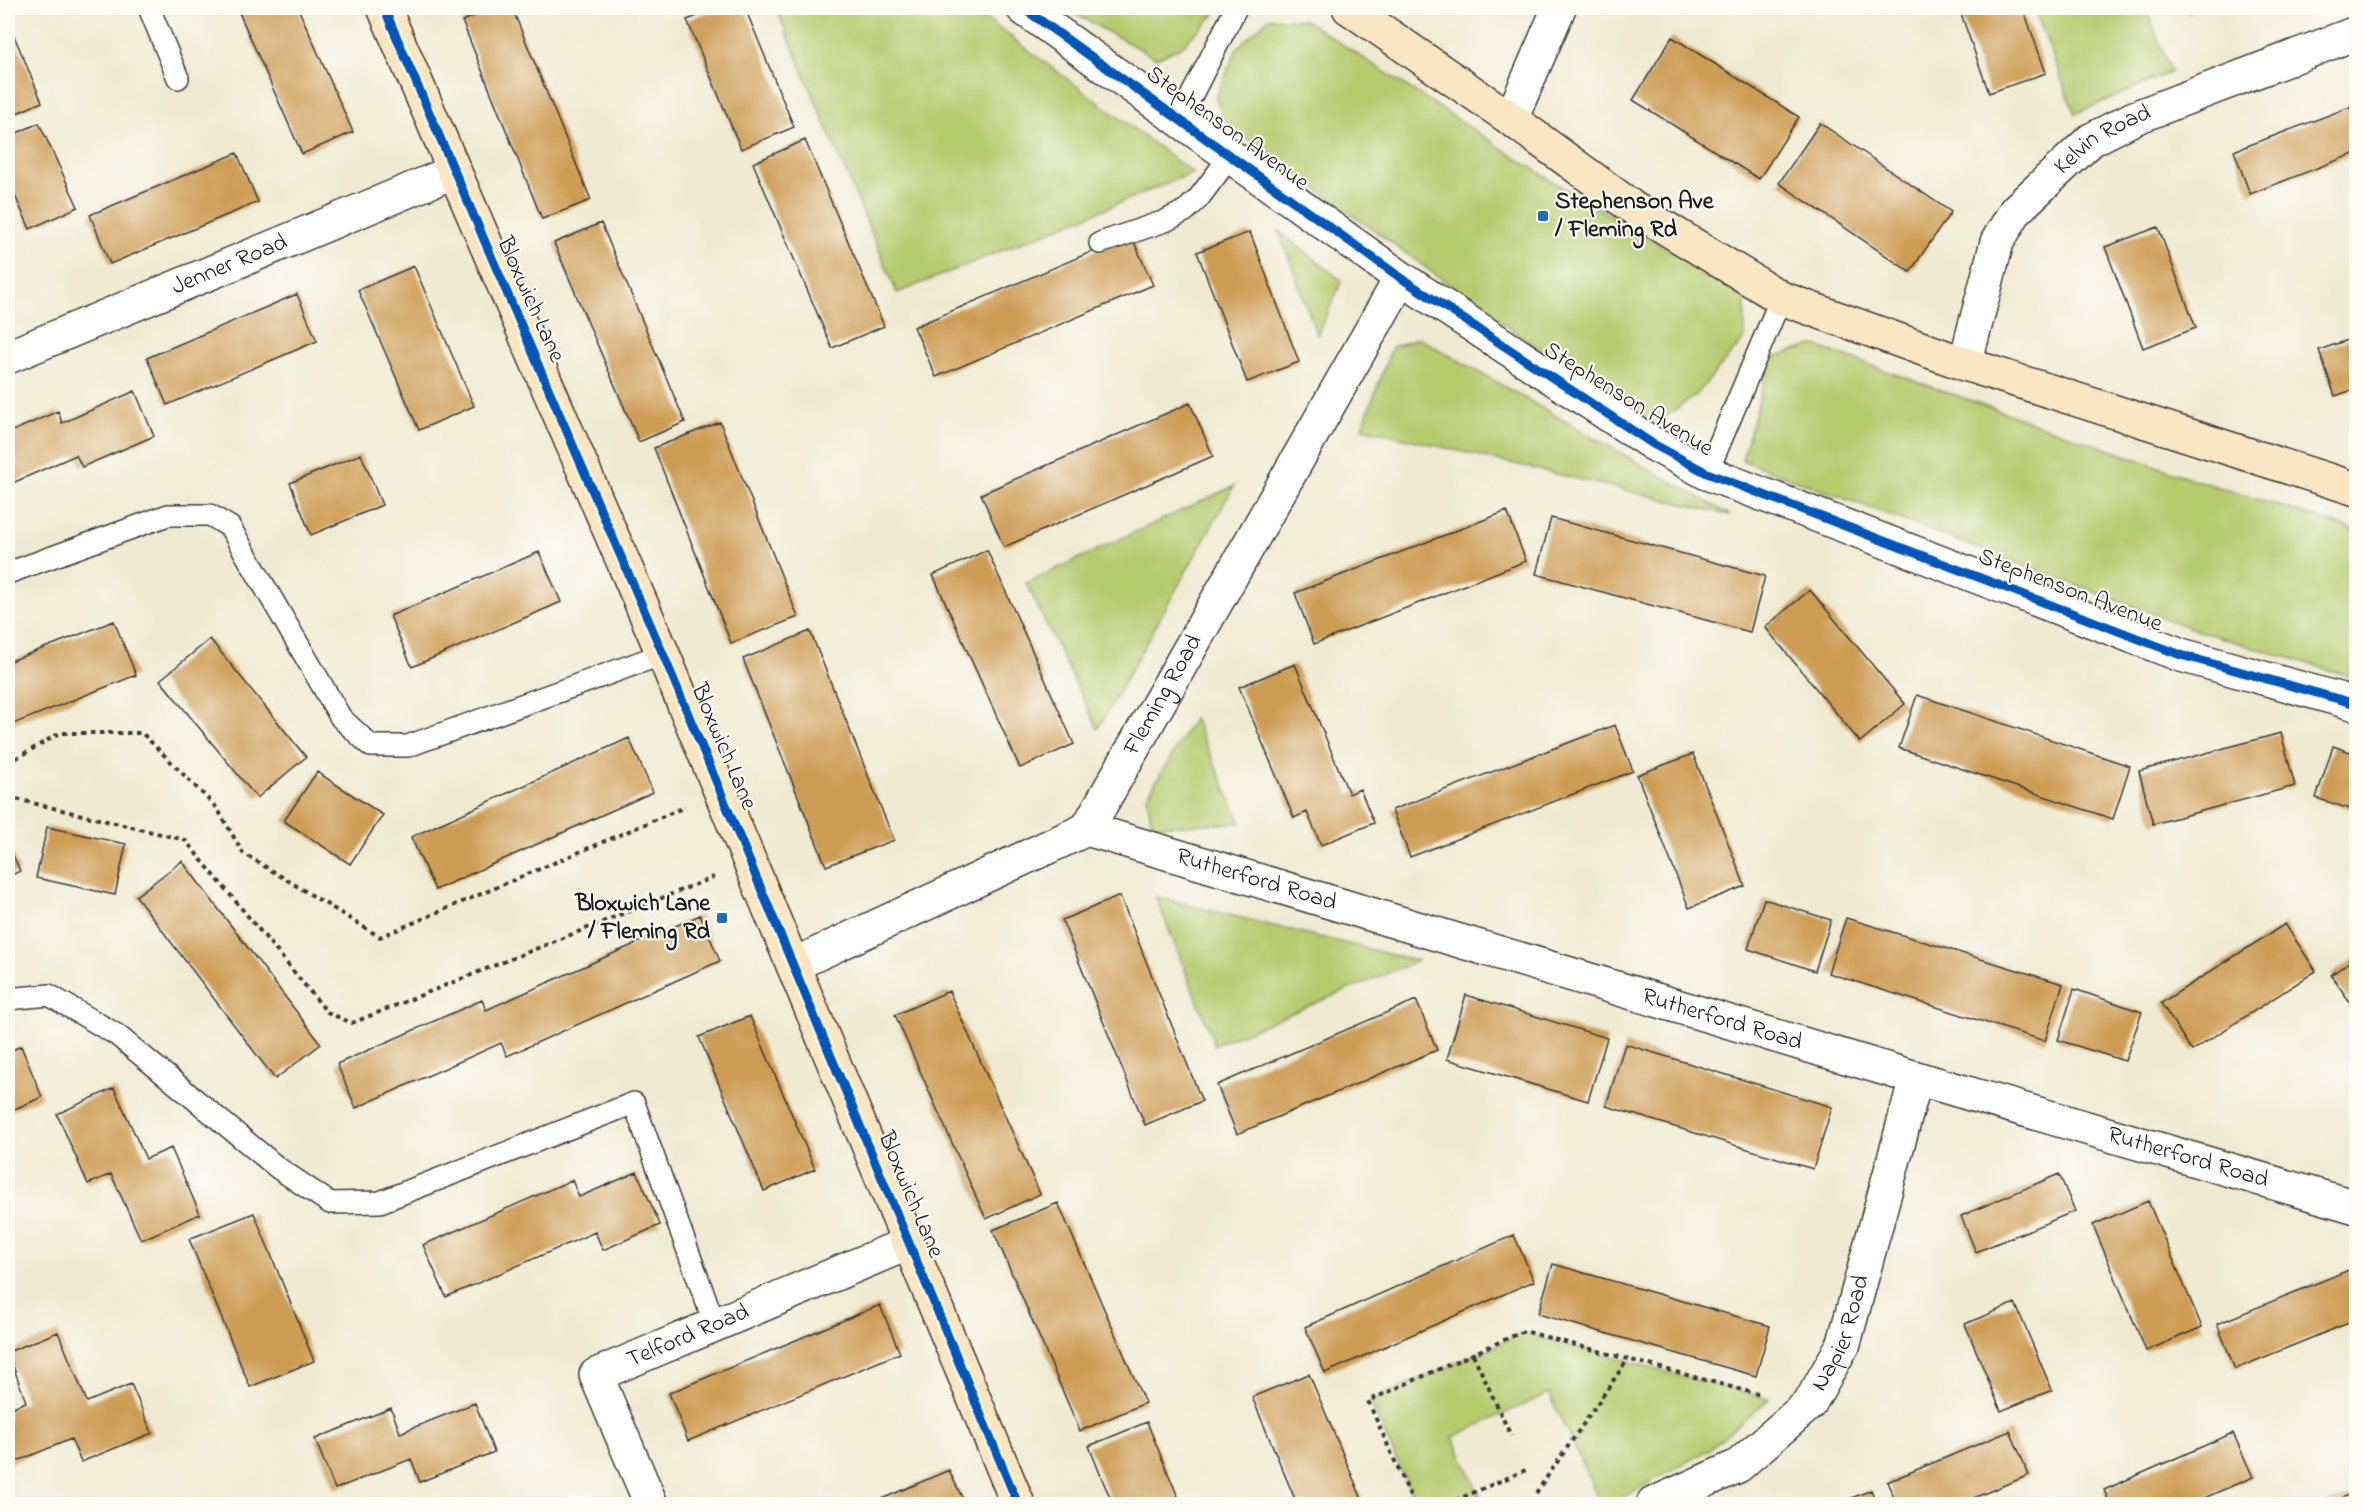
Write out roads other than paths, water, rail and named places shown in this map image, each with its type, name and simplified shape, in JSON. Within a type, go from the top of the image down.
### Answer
[{"type":"street","name":"Bloxwich Lane","points":[[384,8],[663,654],[1018,1504]]},
{"type":"street","name":"Stephenson Avenue","points":[[1023,8],[1401,278],[1653,444],[1707,473],[2181,655],[2356,704]]},
{"type":"street","points":[[1349,8],[1511,119],[1636,210],[1781,298],[1965,364],[2356,489]]},
{"type":"street","points":[[1511,119],[1559,8]]},
{"type":"street","name":"Kelvin Road","points":[[1965,364],[1997,242],[2016,210],[2091,140],[2134,117],[2356,33]]},
{"type":"street","name":"Jenner Road","points":[[9,353],[453,172]]},
{"type":"street","name":"Fleming Road","points":[[1087,829],[1401,278]]},
{"type":"street","points":[[793,964],[1087,829]]},
{"type":"street","name":"Rutherford Road","points":[[1087,829],[1916,1078],[2356,1207]]},
{"type":"street","name":"Napier Road","points":[[1653,1504],[1738,1466],[1810,1404],[1844,1344],[1916,1078]]},
{"type":"street","name":"Telford Road","points":[[651,1504],[596,1376],[909,1243]]},
{"type":"lane","points":[[149,8],[178,78]]},
{"type":"lane","points":[[1180,118],[1236,8]]},
{"type":"lane","points":[[1100,243],[1165,221],[1185,211],[1198,199],[1231,155]]},
{"type":"lane","points":[[1707,473],[1781,298]]},
{"type":"lane","points":[[8,573],[168,515],[210,514],[230,526],[341,718],[371,746],[408,746],[663,654]]},
{"type":"lane","points":[[8,999],[49,995],[117,1035],[278,1168],[330,1203],[380,1202],[634,1103],[716,1325]]},
{"type":"place","name":"Stephenson Ave / Fleming Rd","points":[[1543,216]]},
{"type":"place","name":"Bloxwich Lane / Fleming Rd","points":[[722,918]]}]
